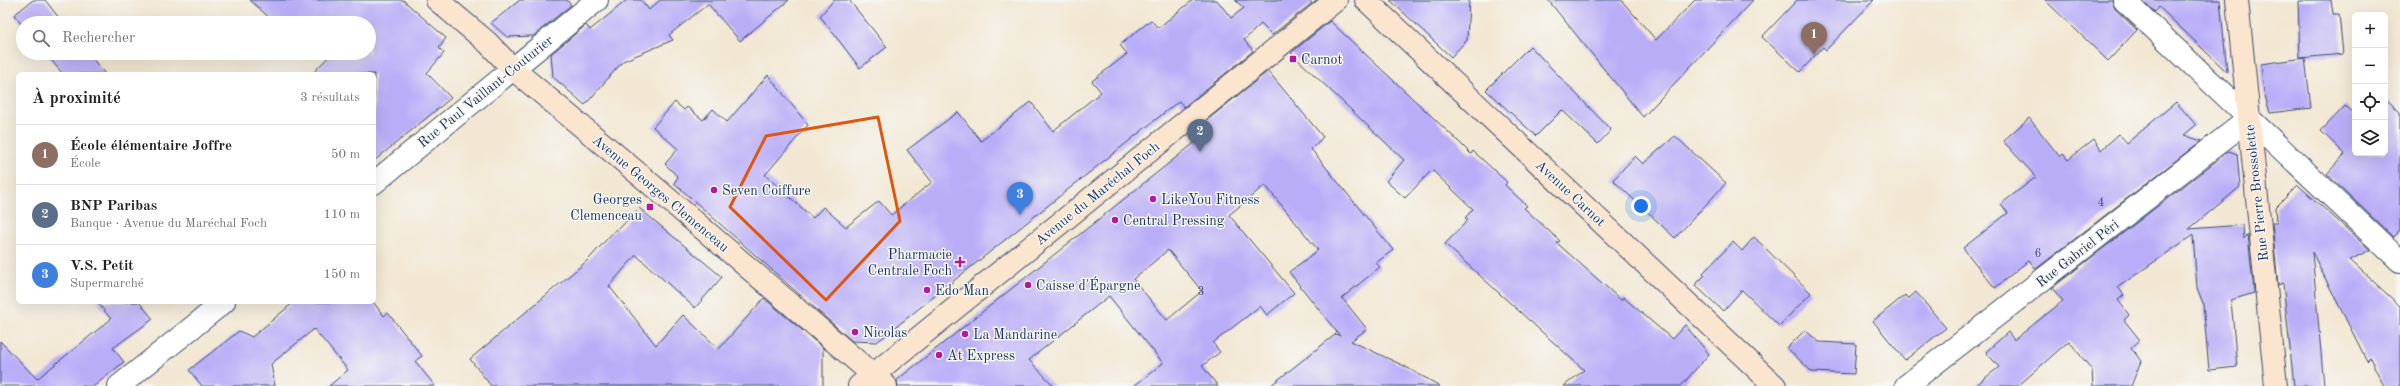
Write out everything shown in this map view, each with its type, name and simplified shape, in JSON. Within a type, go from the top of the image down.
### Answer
[{"type":"street","name":"Avenue Georges Clemenceau","points":[[437,0],[488,43],[513,69],[646,180],[873,382]]},
{"type":"street","name":"Rue Paul Vaillant-Couturier","points":[[376,181],[597,0]]},
{"type":"street","name":"Avenue du Maréchal Foch","points":[[873,382],[1336,0]]},
{"type":"street","name":"Avenue Carnot","points":[[1366,0],[1775,386]]},
{"type":"street","points":[[2124,0],[2400,261]]},
{"type":"street","name":"Rue Pierre Brossolette","points":[[2237,0],[2276,386]]},
{"type":"street","name":"Rue Gabriel Péri","points":[[1906,386],[2249,119]]},
{"type":"street","points":[[119,386],[222,304]]},
{"type":"highlighted area","points":[[878,117],[900,221],[826,300],[730,207],[766,136]]},
{"type":"building","points":[[33,0],[45,0],[58,16],[16,16],[16,17],[14,15]]},
{"type":"building","points":[[250,0],[403,0],[446,38],[439,48],[444,53],[427,73],[451,98],[376,159],[376,72],[314,72],[325,60],[376,60],[376,16],[267,16]]},
{"type":"building","points":[[520,0],[567,0],[571,5],[533,36],[507,37],[491,23]]},
{"type":"building","points":[[627,0],[641,0],[649,10],[660,0],[789,0],[740,41],[708,4],[669,35],[673,40],[623,61],[585,105],[553,77],[551,54],[586,25],[590,30]]},
{"type":"building","points":[[834,0],[849,0],[887,47],[860,68],[820,16]]},
{"type":"building","points":[[1193,0],[1217,0],[1231,18],[1244,8],[1235,0],[1309,0],[1312,3],[1272,35],[1261,24],[1244,40],[1253,51],[1184,107],[1179,101],[877,342],[852,341],[674,183],[678,177],[665,164],[678,149],[653,127],[675,102],[684,110],[687,107],[703,120],[713,109],[727,122],[768,75],[808,125],[765,175],[813,218],[823,207],[846,227],[879,201],[891,215],[932,182],[907,150],[958,112],[981,141],[1031,102],[1053,131],[1101,92],[1092,81],[1127,54],[1120,45],[1151,20],[1158,28]]},
{"type":"building","points":[[1390,0],[1469,0],[1467,40],[1451,57]]},
{"type":"building","points":[[1548,0],[1621,0],[1656,40],[1695,0],[1753,0],[1643,117]]},
{"type":"building","points":[[1797,0],[1874,0],[1826,50],[1823,47],[1800,72],[1762,37]]},
{"type":"building","points":[[2045,0],[2112,0],[2115,9],[2137,30],[2108,61]]},
{"type":"building","points":[[2142,0],[2220,0],[2227,72],[2159,7],[2155,12]]},
{"type":"building","points":[[2298,0],[2331,0],[2333,14],[2339,14],[2343,54],[2300,58]]},
{"type":"building","points":[[1330,21],[1471,154],[1473,151],[1507,182],[1505,185],[1527,206],[1524,208],[1560,241],[1557,243],[1621,300],[1623,297],[1672,339],[1685,325],[1709,354],[1681,386],[1564,386],[1584,370],[1445,244],[1468,220],[1465,218],[1473,209],[1432,170],[1405,198],[1386,181],[1404,160],[1291,53]]},
{"type":"building","points":[[1530,46],[1611,130],[1598,144],[1562,110],[1536,136],[1486,90]]},
{"type":"building","points":[[2305,58],[2311,108],[2270,113],[2264,92],[2261,64]]},
{"type":"building","points":[[51,60],[94,60],[103,72],[61,72]]},
{"type":"building","points":[[1268,71],[1323,137],[1311,149],[1393,250],[1376,263],[1380,267],[1342,298],[1367,329],[1351,341],[1404,366],[1440,386],[1270,386],[1336,334],[1340,336],[1289,272],[1318,250],[1265,185],[1229,215],[1294,293],[1267,315],[1260,306],[1213,343],[1220,352],[1202,366],[1218,386],[1134,386],[1163,363],[1109,296],[1029,360],[1054,386],[898,386],[897,380],[1208,132],[1201,125]],"holes":[[[1168,250],[1202,291],[1167,320],[1133,279]]]},
{"type":"building","points":[[2388,101],[2400,112],[2400,230],[2393,237],[2327,174],[2345,154],[2321,131],[2345,106],[2352,112],[2352,156],[2388,156]]},
{"type":"building","points":[[2176,102],[2196,125],[2184,135],[2201,141],[2036,269],[2029,260],[1995,288],[1963,248],[2008,213],[2001,204],[2036,177],[2003,141],[2029,118],[2060,157],[2063,154],[2068,160],[2094,139],[2101,150],[2119,134],[2127,143]]},
{"type":"building","points":[[1675,136],[1726,183],[1675,238],[1613,180],[1635,156],[1643,164]]},
{"type":"building","points":[[2229,151],[2237,154],[2240,187],[2189,229],[2243,225],[2244,239],[2248,235],[2254,293],[2231,300],[2237,367],[2209,370],[2203,303],[2197,288],[2193,235],[2118,287],[2124,295],[2118,300],[2129,315],[2124,320],[2140,340],[2131,348],[2141,361],[2131,386],[2093,386],[2092,370],[2069,341],[2018,386],[1975,386],[1999,367],[1986,352],[2008,332],[2014,340],[2063,301],[2052,288]]},
{"type":"building","points":[[2298,185],[2370,250],[2350,260],[2400,306],[2400,386],[2384,386],[2370,358],[2367,361],[2312,252],[2324,386],[2294,386],[2283,283],[2278,285],[2272,223],[2277,223],[2276,207]]},
{"type":"building","points":[[639,208],[722,277],[695,308],[636,255],[609,286],[656,345],[683,315],[719,349],[764,298],[823,348],[823,386],[491,386],[470,359],[588,260],[616,229],[618,230]]},
{"type":"building","points":[[1754,237],[1811,293],[1779,326],[1742,290],[1723,311],[1695,285],[1705,275],[1703,273],[1733,242],[1742,251]]},
{"type":"building","points":[[1916,292],[1946,328],[1905,360],[1873,321],[1905,295],[1908,299]]},
{"type":"building","points":[[99,304],[141,304],[153,319],[113,348],[124,362],[94,386],[0,386],[0,341],[37,379],[111,319]]},
{"type":"building","points":[[292,304],[375,304],[384,316],[388,313],[422,356],[415,361],[435,386],[329,386],[348,370],[314,329],[271,364],[275,386],[202,386],[189,370],[239,331],[252,337]]},
{"type":"building","points":[[1805,330],[1819,342],[1856,344],[1854,374],[1812,372],[1787,348]]},
{"type":"place","name":"École élémentaire Joffre","points":[[1814,55]]},
{"type":"place","name":"Carnot","points":[[1293,59]]},
{"type":"place","name":"BNP Paribas","points":[[1200,152]]},
{"type":"place","name":"Seven Coiffure","points":[[714,190]]},
{"type":"place","name":"LikeYou Fitness","points":[[1153,199]]},
{"type":"place","name":"Georges Clemenceau","points":[[650,207]]},
{"type":"place","name":"V.S. Petit","points":[[1020,215]]},
{"type":"place","name":"Central Pressing","points":[[1115,220]]},
{"type":"place","name":"Pharmacie Centrale Foch","points":[[960,262]]},
{"type":"place","name":"Caisse d'Épargne","points":[[1028,285]]},
{"type":"place","name":"Edo Man","points":[[927,290]]},
{"type":"place","name":"Nicolas","points":[[855,332]]},
{"type":"place","name":"La Mandarine","points":[[965,334]]},
{"type":"place","name":"At Express","points":[[939,355]]}]
